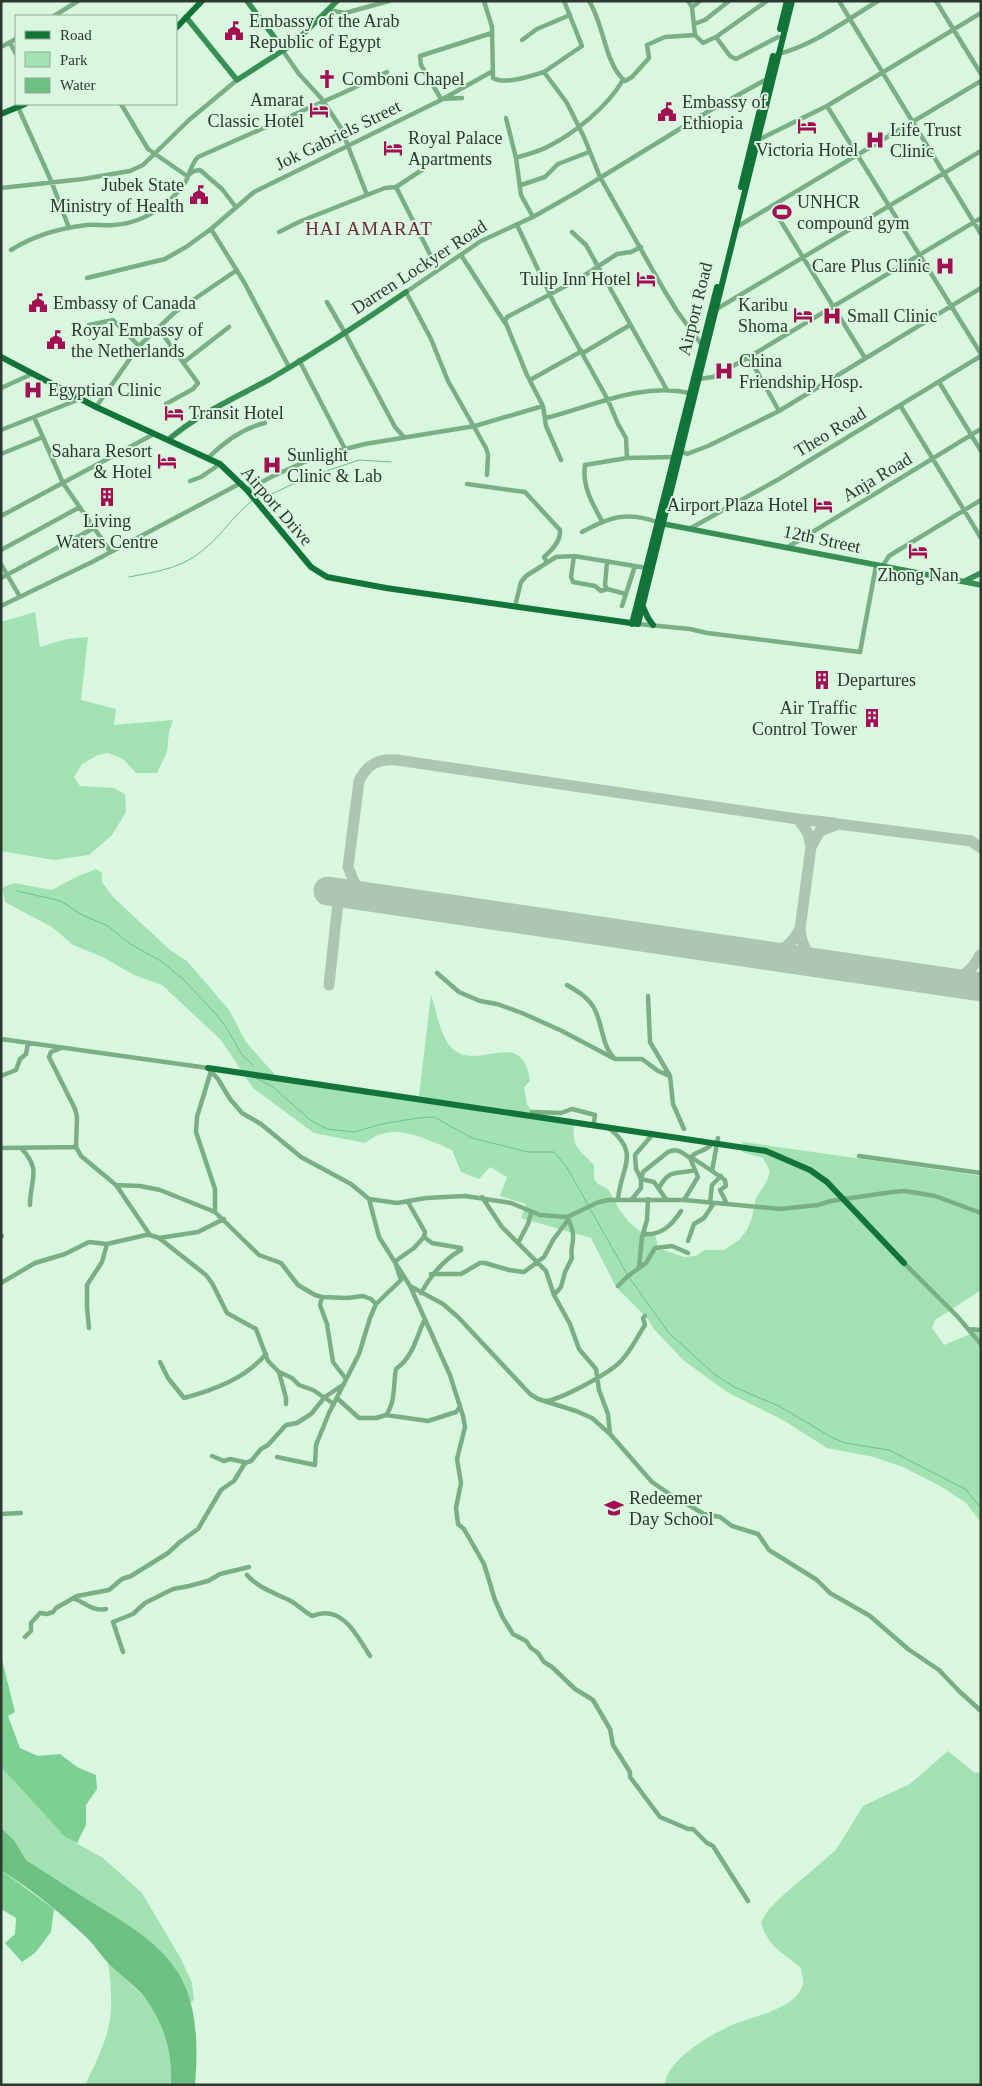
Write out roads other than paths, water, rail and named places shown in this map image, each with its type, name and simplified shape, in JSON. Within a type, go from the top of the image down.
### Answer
[{"type":"main road","points":[[178,26],[202,1]]},
{"type":"main road","name":"Airport Road","points":[[635,624],[643,605],[673,458],[702,344],[736,228],[767,79],[776,54],[787,1]]},
{"type":"main road","name":"Airport Road","points":[[635,624],[636,610],[699,379],[713,310],[754,141],[776,54],[792,1]]},
{"type":"main road","points":[[1,114],[21,105]]},
{"type":"main road","name":"Airport Drive","points":[[1,357],[96,407],[220,464],[241,483],[306,561],[316,571],[327,577],[386,588],[635,624]]},
{"type":"main road","points":[[643,605],[653,625]]},
{"type":"main road","points":[[617,622],[636,610]]},
{"type":"main road","points":[[209,1070],[715,1142],[766,1151],[786,1158],[810,1170],[844,1199],[904,1263]]},
{"type":"street","points":[[56,15],[78,1]]},
{"type":"street","points":[[247,1],[299,74],[324,102],[341,128],[367,195]]},
{"type":"street","points":[[1,188],[52,183],[130,171],[143,165],[189,120],[237,80],[283,51],[337,1]]},
{"type":"street","points":[[328,10],[345,13],[389,1]]},
{"type":"street","points":[[484,1],[492,34],[493,78],[503,82],[521,78],[525,79],[544,72],[582,46],[564,1]]},
{"type":"street","points":[[589,1],[606,43],[613,67],[623,80]]},
{"type":"street","points":[[688,1],[692,7],[695,35],[703,43],[716,37],[767,1]]},
{"type":"street","points":[[692,7],[700,1]]},
{"type":"street","points":[[694,24],[705,20],[729,1]]},
{"type":"street","points":[[839,1],[981,234]]},
{"type":"street","points":[[776,54],[792,50],[878,1]]},
{"type":"street","points":[[936,1],[981,74]]},
{"type":"street","points":[[754,141],[827,106],[981,13]]},
{"type":"street","points":[[522,40],[537,29],[570,15]]},
{"type":"street","points":[[186,17],[237,80]]},
{"type":"street","points":[[462,98],[441,99],[421,65],[420,56],[458,42],[492,34]]},
{"type":"street","points":[[516,158],[550,146],[579,126],[612,96],[623,80],[628,80],[649,58],[647,45],[665,37],[695,35]]},
{"type":"street","points":[[716,37],[730,56],[736,59],[778,37]]},
{"type":"street","points":[[1,47],[15,40]]},
{"type":"street","points":[[10,42],[15,52]]},
{"type":"street","name":"Jok Gabriels Street","points":[[87,278],[165,259],[202,236],[235,206],[254,192],[441,100],[493,71]]},
{"type":"street","points":[[11,250],[27,240],[69,228],[88,225],[115,225],[136,221],[164,205],[176,193],[188,176],[194,161],[201,155],[324,102],[387,72]]},
{"type":"street","points":[[544,72],[567,103],[579,126],[600,177],[677,311],[702,344]]},
{"type":"street","name":"Darren Lockyer Road","points":[[168,440],[199,418],[345,333],[481,241],[533,217],[709,111],[767,79]]},
{"type":"street","points":[[736,228],[981,81]]},
{"type":"street","points":[[21,105],[69,228]]},
{"type":"street","points":[[122,105],[146,146],[188,176]]},
{"type":"street","points":[[827,106],[981,355]]},
{"type":"street","points":[[506,118],[516,158],[521,195],[533,217]]},
{"type":"street","points":[[713,310],[981,151]]},
{"type":"street","points":[[521,185],[544,177],[558,164],[589,152]]},
{"type":"street","points":[[188,176],[194,171],[200,170],[222,189],[235,206]]},
{"type":"street","points":[[279,232],[301,221],[385,188],[396,187],[422,170]]},
{"type":"street","points":[[396,187],[438,270]]},
{"type":"street","points":[[772,207],[865,358]]},
{"type":"street","points":[[699,379],[713,377],[749,357],[981,218]]},
{"type":"street","points":[[517,225],[550,295],[608,400],[626,438],[627,458]]},
{"type":"street","points":[[211,229],[237,270],[289,367]]},
{"type":"street","points":[[572,232],[586,245],[667,390]]},
{"type":"street","points":[[505,324],[506,318],[550,295],[617,254],[631,252],[641,247]]},
{"type":"street","points":[[461,255],[505,324],[543,406],[546,426],[561,460]]},
{"type":"street","points":[[96,407],[138,346],[181,307],[237,270]]},
{"type":"street","points":[[681,450],[687,454],[708,446],[779,411],[981,288]]},
{"type":"street","points":[[406,292],[431,339],[448,381],[488,452],[487,475]]},
{"type":"street","points":[[327,302],[395,427],[404,438]]},
{"type":"street","points":[[89,326],[113,320],[138,346]]},
{"type":"street","points":[[530,380],[630,325]]},
{"type":"street","points":[[184,362],[229,327]]},
{"type":"street","points":[[158,328],[198,383],[193,389],[166,404]]},
{"type":"street","name":"Theo Road","points":[[691,528],[779,479],[981,355]]},
{"type":"street","points":[[749,357],[779,411]]},
{"type":"street","points":[[299,360],[345,449]]},
{"type":"street","points":[[1,388],[32,374]]},
{"type":"street","points":[[939,382],[981,451]]},
{"type":"street","points":[[546,418],[641,391],[667,390],[690,393]]},
{"type":"street","points":[[1,430],[80,399]]},
{"type":"street","points":[[900,405],[981,538]]},
{"type":"street","points":[[247,490],[318,456],[345,449],[475,426],[543,406]]},
{"type":"street","points":[[34,417],[63,483],[110,551]]},
{"type":"street","points":[[208,458],[233,437],[252,426],[265,423]]},
{"type":"street","name":"Anja Road","points":[[788,547],[981,430]]},
{"type":"street","points":[[1,516],[154,434]]},
{"type":"street","points":[[1,454],[43,437]]},
{"type":"street","points":[[602,521],[585,484],[584,466],[586,464],[627,458],[673,458]]},
{"type":"street","points":[[190,481],[201,477],[220,464]]},
{"type":"street","points":[[1,606],[92,562],[241,483]]},
{"type":"street","points":[[466,484],[525,492],[560,530],[557,543],[544,556],[547,562]]},
{"type":"street","points":[[635,624],[860,652],[879,566],[889,556],[981,500]]},
{"type":"street","points":[[1,550],[80,507]]},
{"type":"street","points":[[582,532],[614,517],[630,517],[660,523]]},
{"type":"street","name":"12th Street","points":[[660,523],[981,585]]},
{"type":"street","points":[[1,578],[94,528]]},
{"type":"street","points":[[574,556],[571,580],[595,586],[601,591],[607,590],[626,594]]},
{"type":"street","points":[[515,606],[520,582],[556,557],[574,556],[647,568]]},
{"type":"street","points":[[607,590],[605,585],[608,562]]},
{"type":"street","points":[[1,564],[20,597]]},
{"type":"street","points":[[622,606],[635,566]]},
{"type":"street","points":[[964,582],[981,573]]},
{"type":"street","points":[[437,973],[459,992],[480,1001],[497,1004],[522,1013],[615,1058],[642,1059],[658,1071],[670,1076]]},
{"type":"street","points":[[567,985],[592,1004],[607,1046],[615,1058]]},
{"type":"street","points":[[648,996],[650,1042],[670,1076],[673,1104],[684,1128]]},
{"type":"street","points":[[1,1039],[209,1070],[222,1083],[230,1099],[242,1113],[261,1124],[301,1157],[351,1184],[369,1199],[398,1203],[440,1196],[482,1197],[510,1203],[531,1213],[568,1218]]},
{"type":"street","points":[[1,1076],[16,1070],[20,1059],[26,1054],[28,1044]]},
{"type":"street","points":[[61,1048],[52,1051],[50,1057],[75,1109],[77,1117],[76,1147],[80,1156],[116,1185],[150,1235]]},
{"type":"street","points":[[209,1070],[197,1117],[196,1132],[215,1189],[215,1212]]},
{"type":"street","points":[[532,1112],[561,1113],[572,1109],[595,1115],[594,1122]]},
{"type":"street","points":[[608,1127],[619,1136],[626,1147],[627,1156],[618,1199]]},
{"type":"street","points":[[653,1134],[636,1155],[636,1169],[641,1178],[654,1182],[666,1199]]},
{"type":"street","points":[[690,1157],[706,1151],[715,1142]]},
{"type":"street","points":[[712,1171],[715,1142]]},
{"type":"street","points":[[1,1148],[76,1147]]},
{"type":"street","points":[[22,1149],[32,1160],[34,1176],[30,1205]]},
{"type":"street","points":[[632,1199],[641,1188],[641,1178],[648,1166],[660,1160],[672,1150],[678,1150],[722,1176],[726,1186],[720,1190],[720,1193],[727,1204]]},
{"type":"street","points":[[859,1156],[981,1173]]},
{"type":"street","points":[[684,1200],[690,1187],[697,1179],[690,1157]]},
{"type":"street","points":[[659,1188],[664,1179],[674,1172],[695,1170]]},
{"type":"street","points":[[688,1241],[694,1224],[704,1218],[712,1203],[712,1185],[722,1176]]},
{"type":"street","points":[[116,1185],[140,1186],[160,1190],[215,1212],[259,1255],[281,1262],[298,1285],[322,1297],[364,1296],[376,1304]]},
{"type":"street","points":[[432,1274],[461,1274],[480,1263],[524,1272],[544,1258],[552,1240],[568,1218],[599,1202],[618,1199],[684,1200],[790,1209],[892,1192],[924,1193],[981,1213]]},
{"type":"street","points":[[482,1197],[502,1227],[546,1271],[554,1295],[570,1324],[579,1350],[596,1369],[596,1378],[608,1414],[610,1434]]},
{"type":"street","points":[[369,1199],[379,1237],[410,1286],[424,1321],[450,1375],[465,1427],[457,1459],[461,1483],[456,1508],[458,1524],[464,1529],[484,1564],[486,1577],[503,1618],[513,1634],[526,1641],[544,1662],[575,1689],[592,1700],[610,1729],[616,1752],[622,1756],[630,1772],[630,1777],[648,1799],[650,1805],[660,1817],[688,1829],[693,1829],[707,1843],[713,1846],[748,1901]]},
{"type":"street","points":[[639,1268],[643,1234],[647,1220],[648,1199]]},
{"type":"street","points":[[395,1262],[414,1248],[424,1237],[425,1232],[408,1202]]},
{"type":"street","points":[[643,1234],[654,1234],[664,1229],[674,1221],[681,1211]]},
{"type":"street","points":[[518,1243],[531,1213]]},
{"type":"street","points":[[554,1295],[561,1287],[565,1272],[572,1258],[570,1248],[574,1238],[568,1218]]},
{"type":"street","points":[[159,1238],[198,1232],[224,1219]]},
{"type":"street","points":[[1,1283],[35,1263],[65,1254],[89,1242],[107,1244],[150,1235],[159,1238],[206,1275],[212,1282],[227,1313],[256,1329],[268,1361],[279,1372],[292,1378],[299,1385],[325,1397],[334,1404]]},
{"type":"street","points":[[421,1293],[432,1274],[461,1249],[432,1243],[424,1237]]},
{"type":"street","points":[[89,1328],[86,1306],[87,1285],[102,1262],[107,1244]]},
{"type":"street","points":[[618,1286],[646,1263],[655,1248],[672,1246],[688,1253]]},
{"type":"street","points":[[277,1458],[315,1465],[316,1445],[359,1354],[376,1304],[401,1280],[395,1262]]},
{"type":"street","points":[[904,1263],[924,1281],[981,1344]]},
{"type":"street","points":[[410,1286],[443,1304],[458,1317],[525,1389],[538,1399],[592,1418],[610,1434],[652,1482],[670,1495],[704,1514],[720,1517],[732,1526],[758,1534],[769,1550],[817,1580],[830,1593],[870,1616],[908,1649],[939,1670],[981,1711]]},
{"type":"street","points":[[322,1297],[320,1305],[327,1324],[333,1362],[345,1381]]},
{"type":"street","points":[[545,1401],[551,1400],[612,1370],[623,1359],[645,1325],[643,1318],[646,1316]]},
{"type":"street","points":[[386,1415],[391,1409],[391,1402],[396,1388],[396,1368],[402,1364],[414,1347],[424,1321]]},
{"type":"street","points":[[968,1329],[981,1330]]},
{"type":"street","points":[[160,1362],[168,1378],[184,1398],[243,1375],[266,1354]]},
{"type":"street","points":[[279,1372],[286,1404]]},
{"type":"street","points":[[24,1637],[31,1631],[31,1623],[40,1613],[54,1612],[73,1598],[109,1590],[122,1579],[131,1576],[168,1553],[198,1529],[221,1490],[234,1480],[244,1464],[251,1461],[286,1425],[297,1423],[311,1414],[325,1397],[345,1381]]},
{"type":"street","points":[[337,1398],[359,1418],[376,1418],[386,1415],[428,1421],[456,1412],[459,1408]]},
{"type":"street","points":[[212,1456],[224,1461],[230,1459],[244,1462]]},
{"type":"street","points":[[1,1514],[21,1513]]},
{"type":"street","points":[[123,1652],[113,1622],[133,1614],[145,1603],[173,1589],[189,1586],[220,1574],[249,1567]]},
{"type":"street","points":[[248,1575],[254,1584],[291,1602],[297,1608],[312,1616],[330,1612],[338,1616],[366,1647],[370,1656]]},
{"type":"street","points":[[73,1598],[92,1608],[106,1609]]},
{"type":"water","points":[[1,1828],[14,1840],[26,1860],[132,1928],[146,1938],[171,1962],[186,1988],[193,2015],[196,2044],[195,2085],[171,2085],[169,2054],[164,2033],[156,2014],[142,1994],[110,1965],[88,1939],[67,1920],[1,1870]]},
{"type":"waterway","points":[[257,498],[267,496],[306,478],[359,460],[391,462]]},
{"type":"waterway","points":[[129,577],[168,569],[198,554],[252,501]]},
{"type":"waterway","points":[[17,891],[61,901],[80,914],[108,926],[130,944],[161,961],[183,979],[215,1013],[226,1027],[242,1055],[253,1065]]},
{"type":"waterway","points":[[256,1078],[273,1087],[310,1120],[327,1129],[354,1132],[382,1124],[434,1117],[472,1138],[528,1152],[554,1152],[566,1166],[627,1274]]},
{"type":"waterway","points":[[629,1277],[668,1332],[714,1374],[734,1387],[779,1406],[833,1438],[845,1443],[889,1450],[965,1489],[981,1508]]},
{"type":"place","name":"Embassy of the Arab Republic of Egypt","points":[[234,31]]},
{"type":"place","name":"Comboni Chapel","points":[[327,79]]},
{"type":"place","name":"Amarat Classic Hotel","points":[[319,110]]},
{"type":"place","name":"Embassy of Ethiopia","points":[[667,112]]},
{"type":"place","name":"Victoria Hotel","points":[[807,126]]},
{"type":"place","name":"Life Trust Clinic","points":[[875,140]]},
{"type":"place","name":"Royal Palace Apartments","points":[[393,148]]},
{"type":"place","name":"Jubek State Ministry of Health","points":[[199,195]]},
{"type":"place","name":"UNHCR compound gym","points":[[782,212]]},
{"type":"place","name":"Care Plus Clinic","points":[[945,266]]},
{"type":"place","name":"Tulip Inn Hotel","points":[[646,279]]},
{"type":"place","name":"Embassy of Canada","points":[[38,303]]},
{"type":"place","name":"Karibu Shoma","points":[[803,315]]},
{"type":"place","name":"Small Clinic","points":[[832,316]]},
{"type":"place","name":"Royal Embassy of the Netherlands","points":[[56,340]]},
{"type":"place","name":"China Friendship Hosp.","points":[[724,371]]},
{"type":"place","name":"Egyptian Clinic","points":[[33,390]]},
{"type":"place","name":"Transit Hotel","points":[[174,413]]},
{"type":"place","name":"Sahara Resort & Hotel","points":[[167,461]]},
{"type":"place","name":"Sunlight Clinic & Lab","points":[[272,465]]},
{"type":"place","name":"Living Waters Centre","points":[[107,497]]},
{"type":"place","name":"Airport Plaza Hotel","points":[[823,505]]},
{"type":"place","name":"Zhong Nan","points":[[918,551]]},
{"type":"place","name":"Departures","points":[[822,680]]},
{"type":"place","name":"Air Traffic Control Tower","points":[[872,718]]},
{"type":"place","name":"Redeemer Day School","points":[[614,1508]]},
{"type":"district","name":"HAI AMARAT","points":[[369,228]]}]
